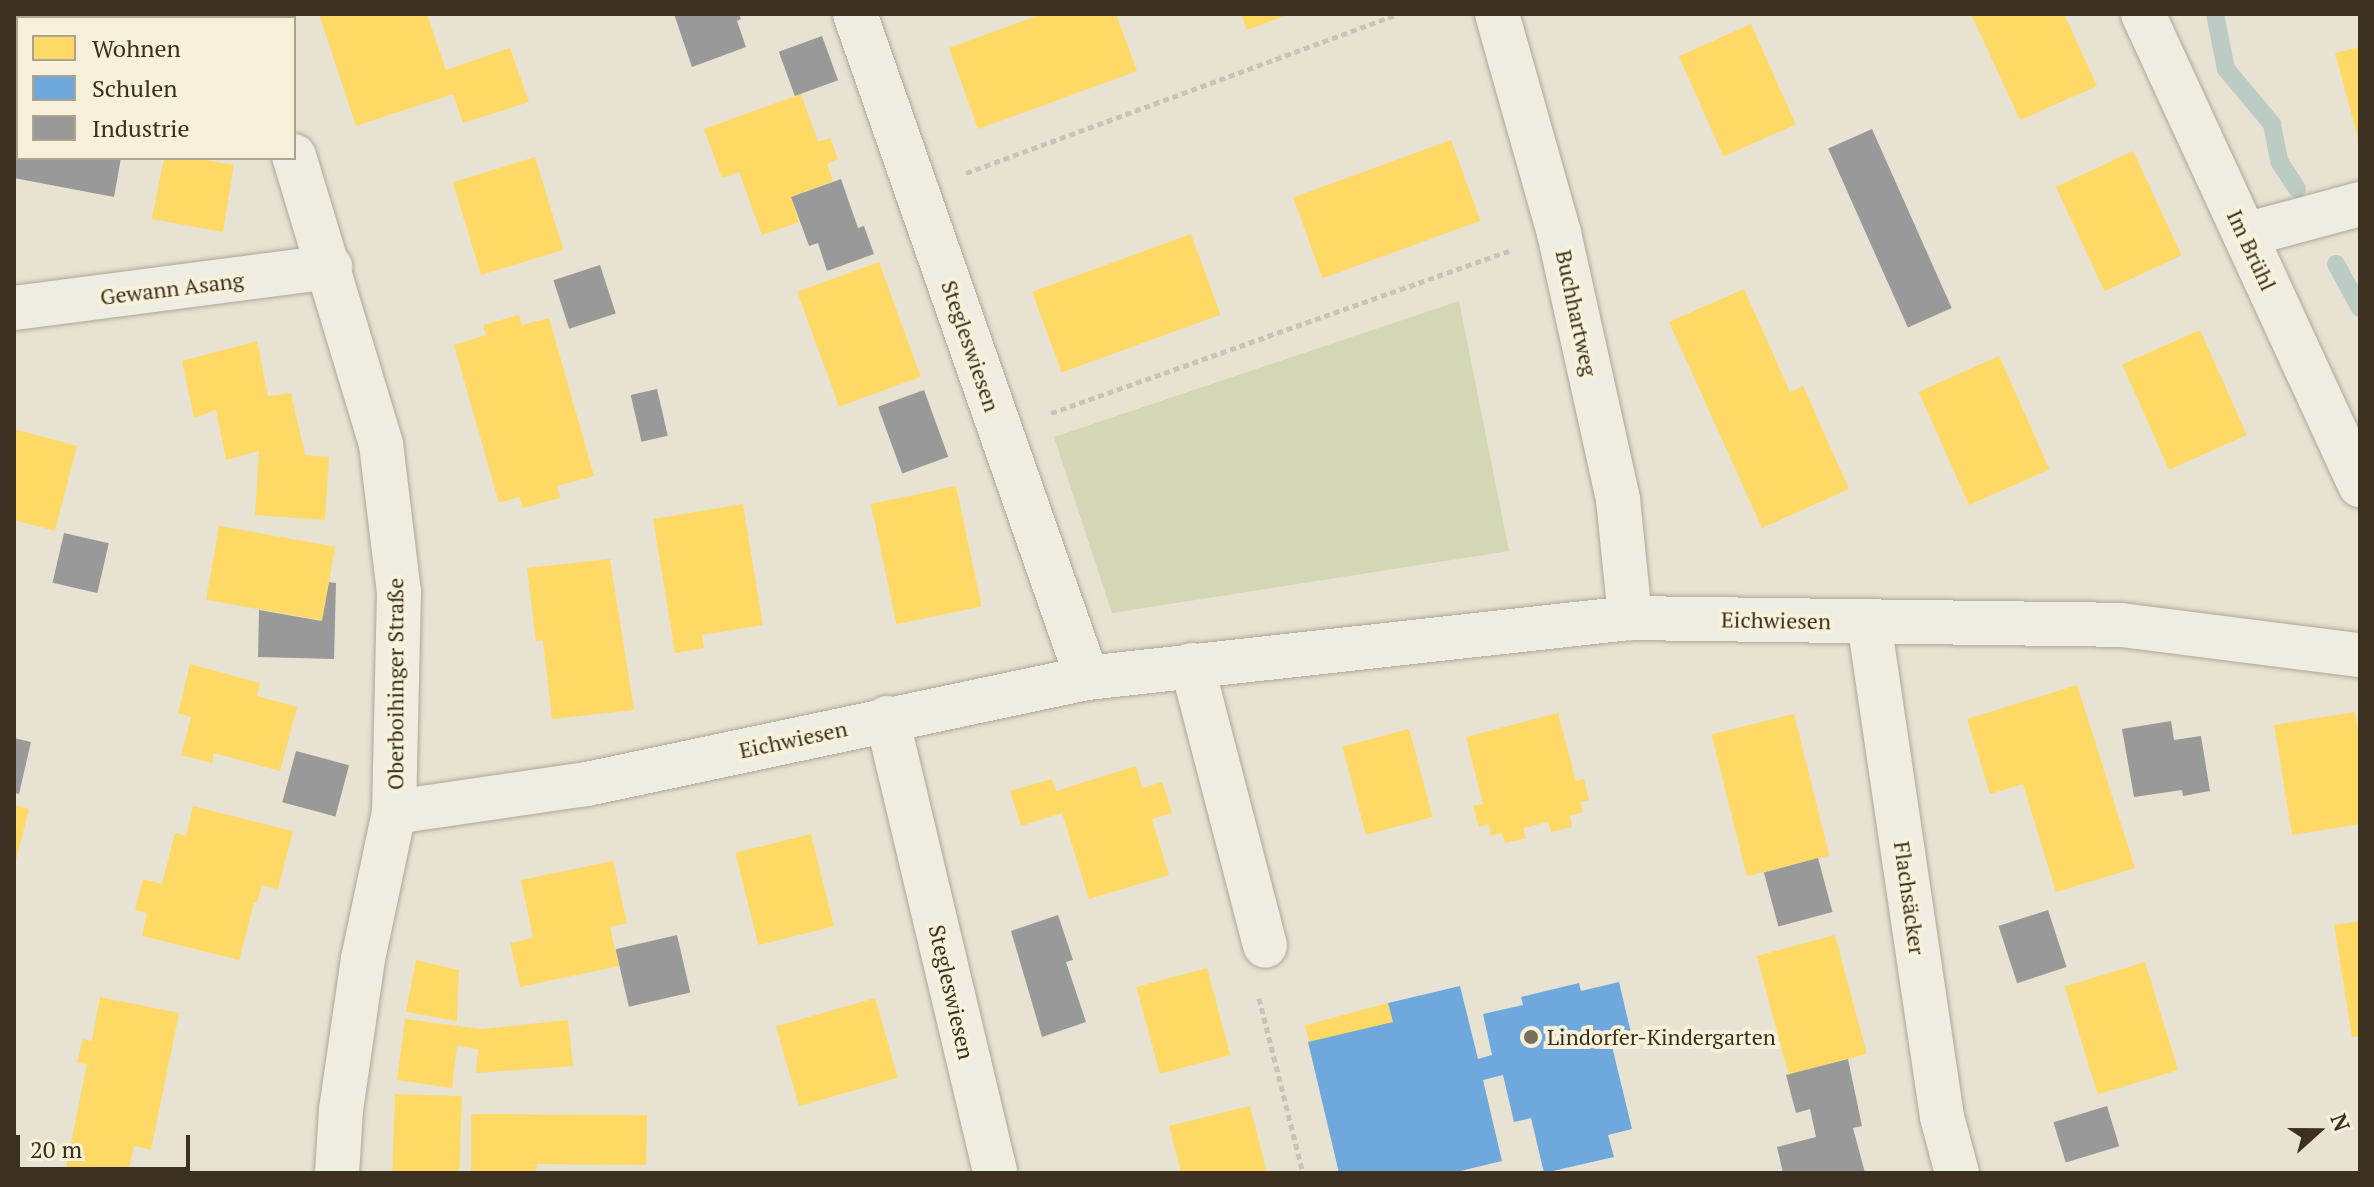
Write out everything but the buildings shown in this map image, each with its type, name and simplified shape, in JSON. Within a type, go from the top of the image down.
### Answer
[{"type":"street","name":"Stegleswiesen","points":[[855,14],[1087,678]]},
{"type":"street","name":"Buchhartweg","points":[[1497,14],[1559,233],[1618,499],[1630,618]]},
{"type":"street","name":"Im Brühl","points":[[2143,14],[2360,485]]},
{"type":"street","name":"Oberboihinger Straße","points":[[295,160],[381,444],[399,592],[394,812],[363,959],[341,1110],[337,1173]]},
{"type":"street","points":[[2245,235],[2360,204]]},
{"type":"street","name":"Gewann Asang","points":[[14,308],[330,267]]},
{"type":"street","name":"Eichwiesen","points":[[394,812],[587,784],[1087,678],[1630,618],[2121,625],[2360,655]]},
{"type":"street","name":"Flachsäcker","points":[[1869,622],[1942,1117],[1957,1173]]},
{"type":"street","points":[[1192,665],[1265,946]]},
{"type":"street","name":"Stegleswiesen","points":[[887,718],[995,1173]]},
{"type":"path","points":[[917,191],[1397,14]]},
{"type":"path","points":[[1000,431],[1559,233]]},
{"type":"path","points":[[1265,946],[1257,994],[1303,1173]]},
{"type":"green space","points":[[1459,301],[1509,551],[1112,613],[1054,437]]},
{"type":"waterway","points":[[2215,14],[2226,69],[2272,124],[2279,161],[2297,189]]},
{"type":"waterway","points":[[2336,264],[2360,308]]},
{"type":"place","name":"Lindorfer-Kindergarten","points":[[1531,1037]]}]
